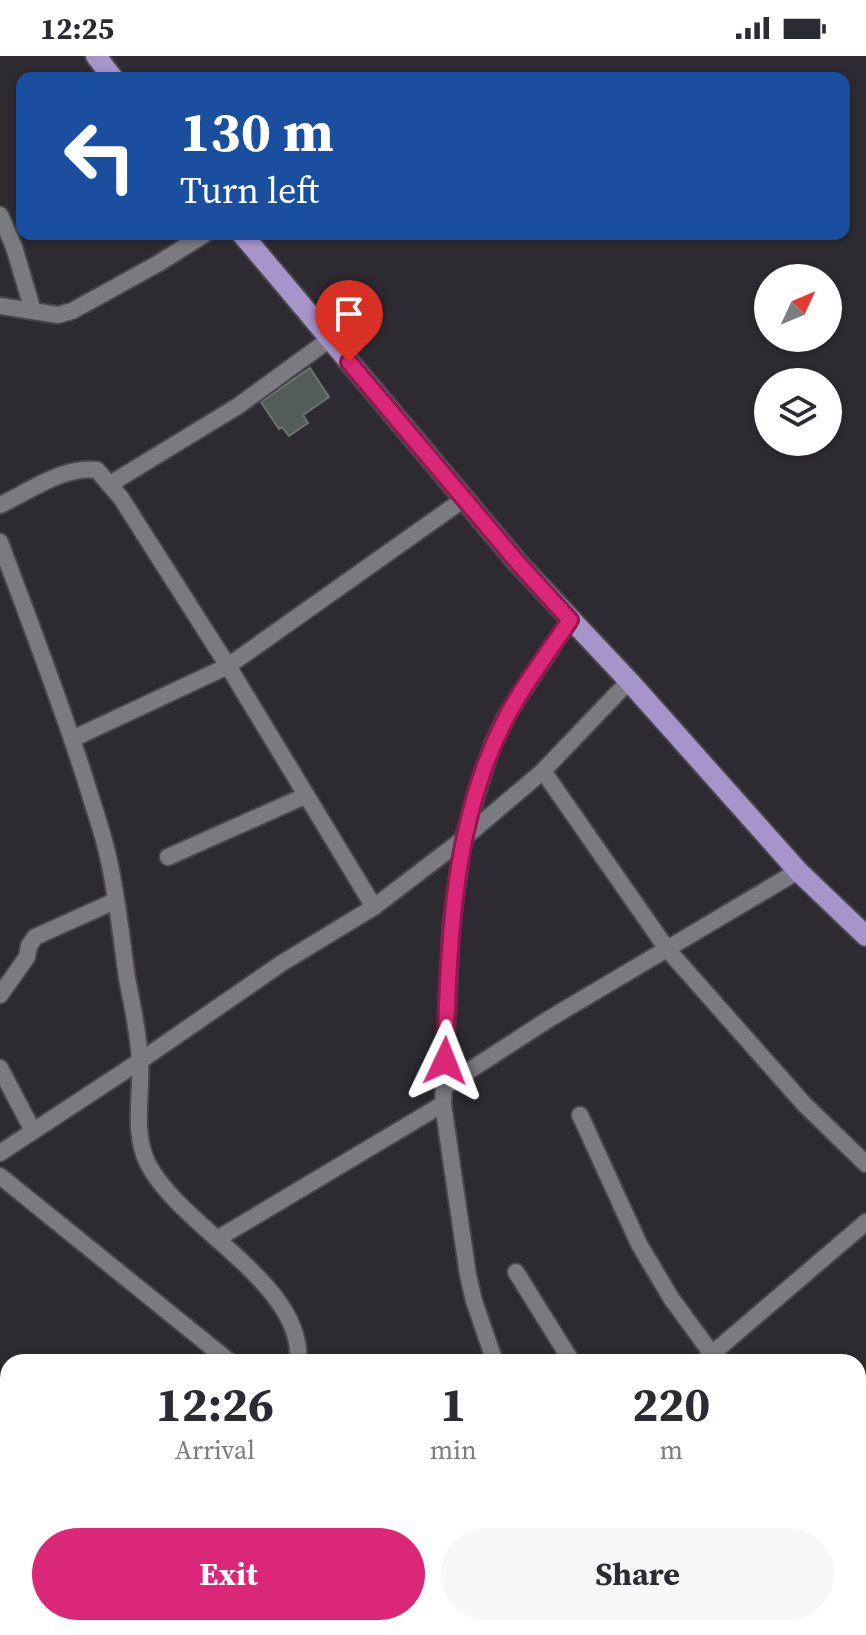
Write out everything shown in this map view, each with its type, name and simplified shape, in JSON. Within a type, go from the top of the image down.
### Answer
[{"type":"main road","points":[[96,56],[108,72]]},
{"type":"main road","points":[[247,240],[464,499],[570,620],[629,681],[798,871],[866,936]]},
{"type":"street","points":[[0,215],[14,247],[33,311]]},
{"type":"street","points":[[0,306],[58,315],[72,311],[195,240]]},
{"type":"street","points":[[110,484],[238,406],[330,339]]},
{"type":"street","points":[[0,505],[67,473],[87,468],[97,470],[121,498],[228,666],[374,907]]},
{"type":"street","points":[[72,739],[228,666],[464,499]]},
{"type":"street","points":[[0,542],[72,739],[107,851],[140,1061],[138,1118],[141,1143],[148,1163],[163,1185],[265,1286],[284,1309],[294,1329],[299,1354]]},
{"type":"street","points":[[492,1354],[468,1275],[444,1095],[451,928],[463,839],[493,743],[505,718],[570,620]]},
{"type":"street","points":[[0,1153],[282,963],[374,907],[463,839],[543,771],[629,681]]},
{"type":"street","points":[[543,771],[667,949],[804,1104],[866,1164]]},
{"type":"street","points":[[168,857],[305,796]]},
{"type":"street","points":[[217,1239],[444,1095],[549,1019],[798,871]]},
{"type":"street","points":[[0,995],[23,965],[35,937],[115,901]]},
{"type":"street","points":[[0,1068],[33,1131]]},
{"type":"street","points":[[580,1115],[639,1244],[710,1354]]},
{"type":"street","points":[[0,1176],[220,1354]]},
{"type":"street","points":[[719,1354],[866,1222]]},
{"type":"street","points":[[516,1272],[567,1354]]},
{"type":"building","points":[[310,368],[329,397],[303,415],[308,423],[289,436],[282,427],[279,429],[261,402]]},
{"type":"route","points":[[349,362],[518,563],[570,620],[505,718],[493,743],[463,839],[451,928],[445,1061]]}]
